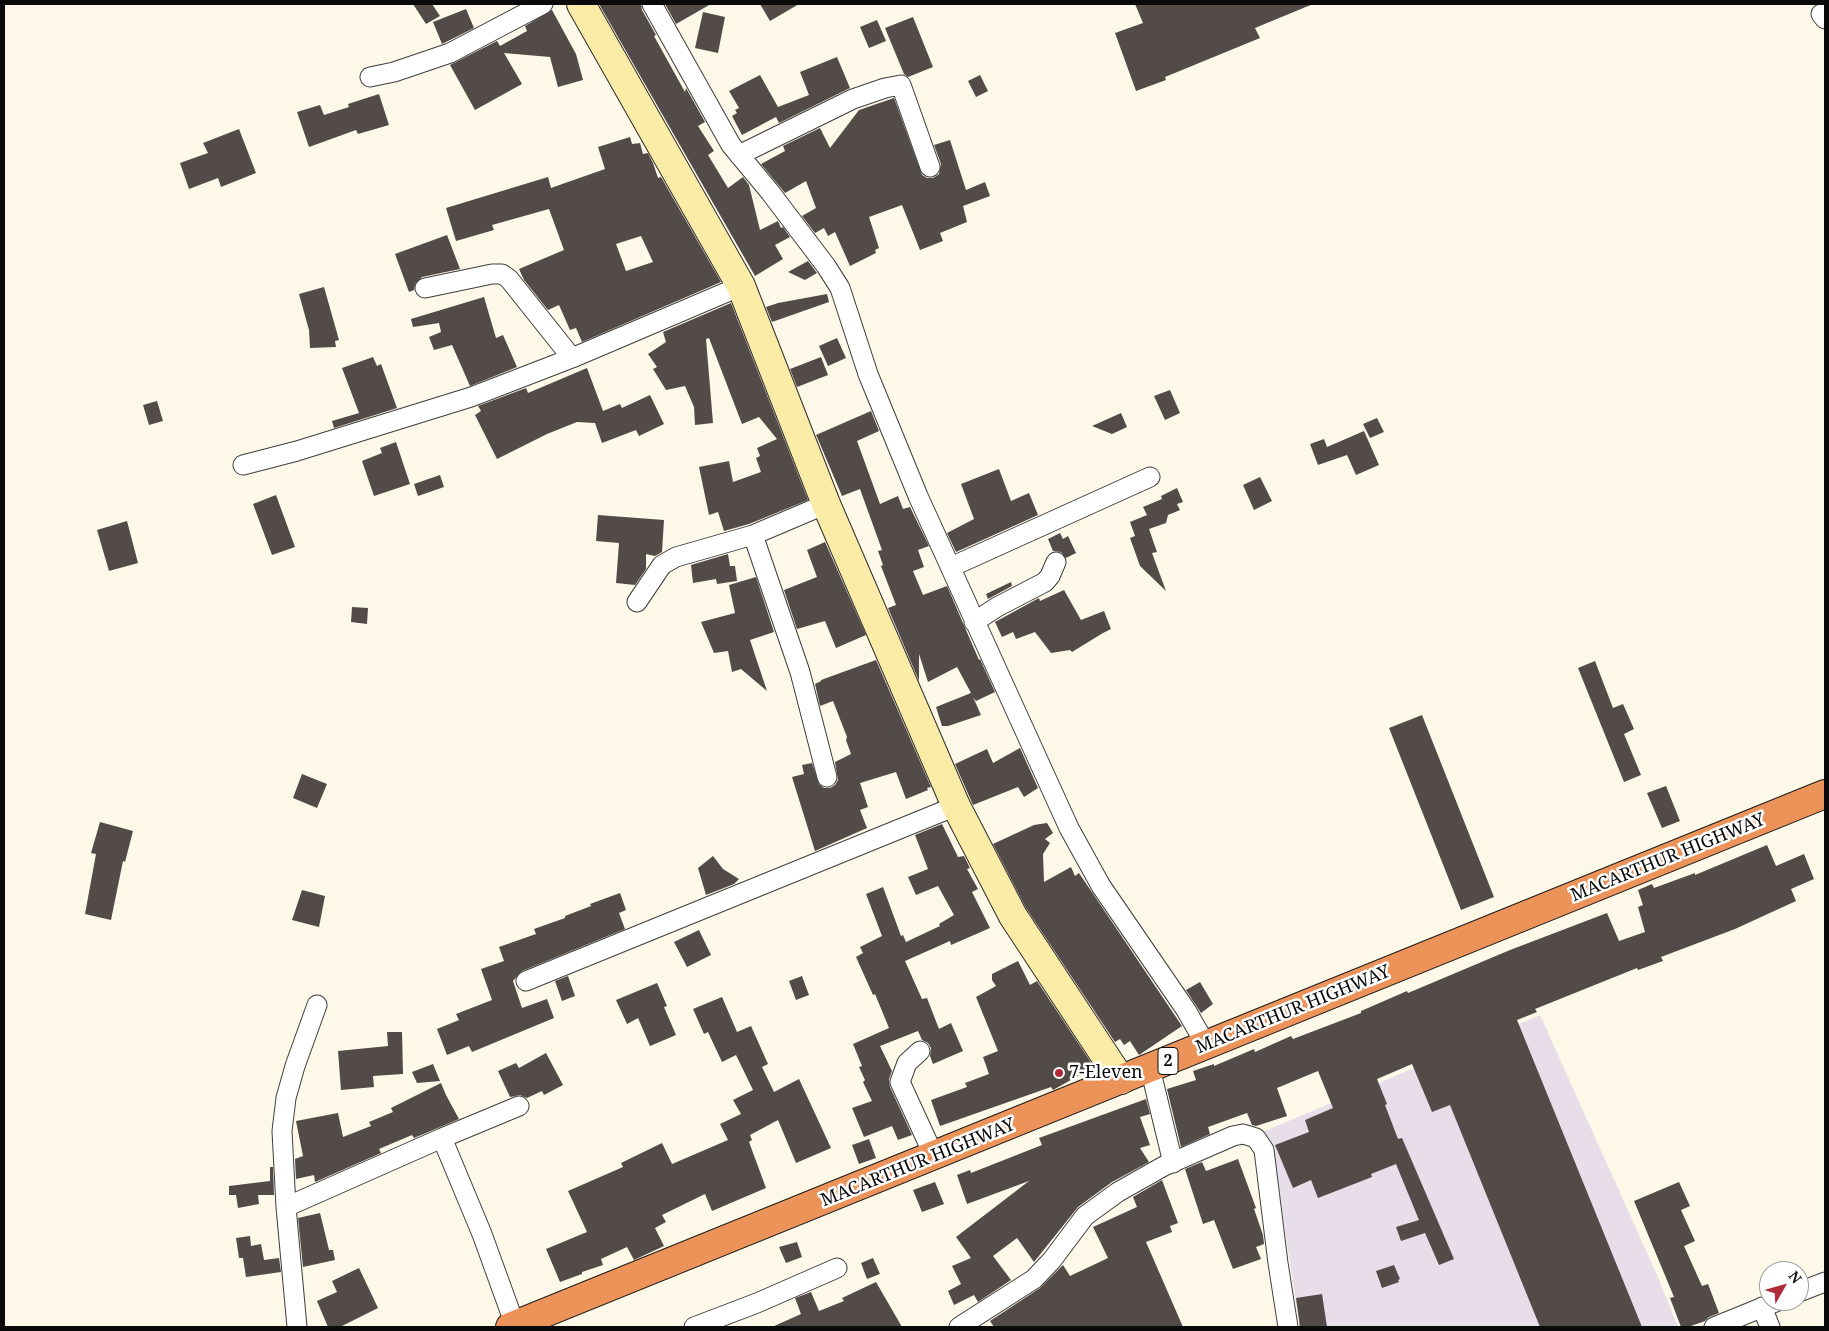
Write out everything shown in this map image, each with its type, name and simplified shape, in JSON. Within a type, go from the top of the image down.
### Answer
[{"type":"highway","name":"MACARTHUR HIGHWAY","points":[[512,1326],[1825,794]]},
{"type":"street","points":[[370,78],[450,53],[543,4]]},
{"type":"street","points":[[581,4],[741,286],[826,504],[956,806],[1013,916],[1121,1080]]},
{"type":"street","points":[[652,4],[724,133],[739,156],[770,192],[826,266],[840,288],[868,374],[918,496],[974,622],[1084,858],[1186,1010],[1206,1045]]},
{"type":"street","points":[[739,156],[853,99],[885,88],[901,85],[930,166]]},
{"type":"street","points":[[425,288],[492,274],[502,274],[509,279],[572,358]]},
{"type":"street","points":[[244,465],[297,451],[471,397],[572,358],[741,286]]},
{"type":"street","points":[[950,567],[1150,477]]},
{"type":"street","points":[[637,602],[662,565],[676,557],[753,535],[826,504]]},
{"type":"street","points":[[753,535],[800,672],[827,777]]},
{"type":"street","points":[[974,622],[997,607],[1045,582],[1056,562]]},
{"type":"street","points":[[526,981],[956,806]]},
{"type":"street","points":[[297,1327],[286,1207],[282,1131],[286,1098],[295,1066],[317,1005]]},
{"type":"street","points":[[920,1052],[907,1063],[900,1082],[934,1156]]},
{"type":"street","points":[[1150,1068],[1173,1163]]},
{"type":"street","points":[[286,1207],[519,1106]]},
{"type":"street","points":[[959,1327],[1034,1279],[1052,1260],[1085,1216],[1134,1182],[1151,1172],[1233,1136],[1243,1134],[1256,1138],[1264,1150],[1288,1327]]},
{"type":"street","points":[[442,1138],[482,1234],[512,1326]]},
{"type":"street","points":[[694,1327],[757,1303],[837,1268]]},
{"type":"street","points":[[1809,1288],[1825,1282]]},
{"type":"street","points":[[1714,1327],[1759,1309]]},
{"type":"street","points":[[1770,1311],[1770,1327]]},
{"type":"shaded area","points":[[1540,1015],[1657,1275],[1678,1327],[1300,1327],[1272,1148],[1260,1133]]},
{"type":"building","points":[[413,4],[432,4],[440,16],[426,24]]},
{"type":"building","points":[[599,4],[641,4],[642,10],[656,35],[654,36],[685,92],[686,88],[705,122],[698,126],[714,151],[708,155],[728,188],[743,177],[749,185],[760,230],[778,221],[781,228],[783,227],[790,237],[775,245],[783,259],[755,276]]},
{"type":"building","points":[[665,4],[711,4],[676,24]]},
{"type":"building","points":[[760,4],[799,4],[770,21]]},
{"type":"building","points":[[1135,4],[1313,4],[1255,28],[1260,38],[1165,77],[1166,80],[1136,91],[1115,33],[1143,23]]},
{"type":"building","points":[[466,9],[474,28],[442,44],[433,22]]},
{"type":"building","points":[[552,10],[576,54],[583,80],[558,87],[550,57],[504,53],[522,84],[475,110],[450,65],[497,41],[500,46],[527,31],[525,26]]},
{"type":"building","points":[[703,12],[725,17],[718,53],[695,48]]},
{"type":"building","points":[[913,17],[933,67],[908,77],[904,74],[885,28]]},
{"type":"building","points":[[877,20],[886,41],[869,48],[860,27]]},
{"type":"building","points":[[837,57],[850,88],[779,123],[776,117],[742,135],[732,116],[737,113],[735,110],[739,108],[729,91],[760,75],[778,107],[809,95],[800,72]]},
{"type":"building","points":[[980,75],[988,91],[976,97],[968,81]]},
{"type":"building","points":[[379,94],[389,125],[358,134],[356,130],[309,147],[297,112],[320,105],[324,115],[349,107],[348,104]]},
{"type":"building","points":[[894,98],[922,175],[927,178],[933,178],[939,174],[941,164],[934,145],[950,140],[966,190],[985,182],[990,196],[963,206],[967,222],[940,233],[943,241],[920,250],[902,205],[869,217],[879,248],[875,250],[876,253],[850,266],[835,232],[828,236],[824,228],[815,233],[802,216],[816,208],[806,181],[785,193],[761,164],[785,151],[783,146],[820,128],[830,148],[859,110]]},
{"type":"building","points":[[239,129],[256,173],[221,187],[218,178],[189,189],[180,163],[208,153],[203,143]]},
{"type":"building","points":[[630,137],[632,144],[640,143],[643,154],[648,153],[658,178],[661,177],[721,282],[582,342],[576,328],[570,330],[559,305],[548,310],[524,280],[519,269],[564,250],[549,209],[492,225],[494,230],[456,241],[446,208],[548,177],[551,188],[605,169],[598,147]],"holes":[[[641,236],[653,262],[626,271],[616,244]]]},
{"type":"building","points":[[447,235],[460,269],[422,277],[415,284],[414,290],[409,292],[395,254]]},
{"type":"building","points":[[808,261],[817,273],[805,280],[788,272]]},
{"type":"building","points":[[324,287],[339,340],[335,341],[336,347],[310,348],[309,330],[299,294]]},
{"type":"building","points":[[827,294],[829,302],[772,322],[766,307],[778,303]]},
{"type":"building","points":[[484,297],[496,338],[503,335],[517,367],[470,386],[452,345],[434,350],[429,337],[441,332],[439,323],[413,327],[411,319]]},
{"type":"building","points":[[731,303],[808,500],[749,524],[724,531],[718,512],[709,515],[699,467],[729,461],[733,482],[761,472],[756,458],[760,456],[757,448],[777,439],[759,417],[742,424],[709,338],[706,339],[713,423],[695,425],[694,407],[685,386],[666,390],[653,369],[657,367],[648,354],[666,342],[663,332]]},
{"type":"building","points":[[837,338],[846,358],[828,366],[819,346]]},
{"type":"building","points":[[373,357],[377,366],[381,364],[397,408],[334,428],[332,421],[359,413],[342,368]]},
{"type":"building","points":[[821,357],[828,375],[797,387],[790,369]]},
{"type":"building","points":[[587,368],[603,411],[620,404],[622,408],[650,395],[664,424],[639,436],[636,430],[602,443],[595,423],[577,422],[547,434],[497,459],[475,415],[481,411],[478,406],[526,388],[528,393]]},
{"type":"building","points":[[1170,390],[1180,413],[1165,420],[1154,396]]},
{"type":"building","points":[[157,401],[163,421],[149,425],[143,405]]},
{"type":"building","points":[[871,411],[879,431],[857,441],[880,504],[898,496],[903,509],[910,507],[929,546],[918,550],[924,567],[913,571],[923,595],[947,586],[995,692],[976,701],[973,697],[981,715],[948,726],[942,726],[936,707],[971,693],[957,667],[928,682],[919,654],[919,681],[888,608],[896,605],[881,566],[883,565],[878,551],[882,550],[860,489],[842,496],[816,435]]},
{"type":"building","points":[[1121,413],[1127,427],[1112,434],[1092,426]]},
{"type":"building","points":[[1377,418],[1384,432],[1370,438],[1363,424]]},
{"type":"building","points":[[1364,431],[1379,465],[1356,475],[1347,455],[1318,465],[1310,444],[1324,439],[1327,447]]},
{"type":"building","points":[[396,442],[410,484],[374,496],[362,461],[382,453],[380,448]]},
{"type":"building","points":[[999,469],[1011,501],[1029,493],[1038,515],[956,552],[947,533],[974,519],[961,484]]},
{"type":"building","points":[[440,475],[444,487],[418,496],[414,484]]},
{"type":"building","points":[[1260,477],[1272,501],[1254,510],[1243,485]]},
{"type":"building","points":[[1177,488],[1183,502],[1177,504],[1180,510],[1168,515],[1166,523],[1149,529],[1157,552],[1152,553],[1166,591],[1140,566],[1130,538],[1135,536],[1130,522],[1147,515],[1143,507],[1162,499],[1161,496]]},
{"type":"building","points":[[276,495],[295,547],[272,555],[253,504]]},
{"type":"building","points":[[598,515],[664,520],[662,552],[655,556],[646,554],[646,569],[635,585],[616,583],[619,543],[596,541]]},
{"type":"building","points":[[127,521],[138,563],[109,571],[97,530]]},
{"type":"building","points":[[1060,533],[1063,539],[1068,536],[1076,553],[1066,558],[1061,552],[1053,551],[1048,539]]},
{"type":"building","points":[[825,542],[866,635],[836,648],[825,621],[797,629],[784,590],[817,577],[807,550]]},
{"type":"building","points":[[728,554],[730,566],[735,566],[737,581],[717,584],[716,579],[693,583],[691,565]]},
{"type":"building","points":[[756,577],[774,632],[750,640],[767,691],[741,669],[732,672],[728,651],[714,653],[701,622],[735,613],[729,585]]},
{"type":"building","points":[[1011,582],[1012,586],[988,599],[986,594]]},
{"type":"building","points":[[1064,590],[1081,620],[1104,611],[1111,629],[1072,652],[1070,650],[1051,653],[1035,632],[1016,639],[1013,632],[1002,637],[995,622],[1039,598],[1040,601]]},
{"type":"building","points":[[352,607],[368,608],[367,624],[351,622]]},
{"type":"building","points":[[876,660],[931,787],[906,799],[896,772],[860,783],[868,807],[860,810],[867,828],[815,851],[792,777],[804,774],[802,765],[812,763],[819,784],[824,788],[830,788],[838,780],[835,762],[851,754],[846,740],[847,737],[833,701],[820,706],[815,684],[821,680]]},
{"type":"building","points":[[1595,661],[1613,708],[1623,704],[1634,729],[1624,734],[1641,775],[1624,782],[1578,668]]},
{"type":"building","points":[[1422,715],[1494,897],[1461,910],[1389,728]]},
{"type":"building","points":[[1020,748],[1038,788],[1024,797],[1018,787],[973,805],[955,764],[987,749],[993,763]]},
{"type":"building","points":[[302,774],[327,784],[317,808],[293,798]]},
{"type":"building","points":[[1666,786],[1680,821],[1662,828],[1647,793]]},
{"type":"building","points":[[100,822],[133,831],[125,862],[123,861],[111,920],[85,914],[96,854],[91,853]]},
{"type":"building","points":[[1047,823],[1053,833],[1045,839],[1050,843],[1043,854],[1044,882],[1071,867],[1075,876],[1079,873],[1182,1026],[1139,1055],[1130,1041],[1124,1045],[1120,1039],[1115,1042],[1026,908],[993,844],[1034,825]]},
{"type":"building","points":[[942,824],[958,857],[964,856],[970,868],[967,869],[978,889],[972,892],[990,928],[951,945],[950,941],[905,961],[922,999],[927,998],[939,1029],[951,1023],[963,1051],[933,1064],[930,1056],[931,1048],[928,1043],[922,1040],[918,1031],[880,1046],[892,1071],[889,1079],[890,1087],[912,1135],[898,1140],[892,1126],[864,1137],[852,1108],[872,1101],[863,1082],[865,1080],[859,1067],[862,1066],[853,1044],[889,1028],[875,994],[873,995],[856,957],[863,953],[860,947],[882,936],[866,894],[883,887],[901,936],[903,935],[906,942],[940,926],[939,924],[954,915],[938,886],[916,895],[908,877],[928,869],[915,835]]},
{"type":"building","points":[[1767,845],[1776,866],[1804,854],[1814,879],[1791,889],[1796,901],[1735,929],[1661,957],[1663,961],[1638,970],[1637,968],[1535,1009],[1537,1012],[1517,1020],[1642,1327],[1540,1327],[1450,1105],[1432,1112],[1412,1064],[1377,1079],[1398,1139],[1402,1138],[1454,1259],[1439,1265],[1425,1233],[1401,1241],[1396,1227],[1419,1220],[1396,1164],[1371,1174],[1372,1177],[1318,1198],[1311,1180],[1293,1188],[1275,1145],[1309,1132],[1305,1120],[1333,1108],[1318,1071],[1277,1088],[1287,1116],[1256,1126],[1252,1125],[1247,1113],[1208,1127],[1210,1134],[1181,1147],[1167,1089],[1196,1080],[1193,1071],[1214,1064],[1214,1066],[1254,1049],[1255,1052],[1291,1036],[1293,1039],[1361,1013],[1361,1011],[1407,991],[1408,993],[1510,950],[1607,913],[1619,941],[1645,932],[1638,907],[1643,905],[1638,890],[1652,884],[1654,888],[1695,873],[1695,875]]},
{"type":"building","points":[[713,856],[723,869],[739,879],[734,884],[706,895],[698,868]]},
{"type":"building","points":[[302,890],[325,896],[319,927],[292,920]]},
{"type":"building","points":[[620,893],[626,910],[619,913],[625,929],[522,971],[513,981],[522,1008],[547,999],[554,1018],[472,1052],[469,1046],[447,1055],[437,1029],[459,1020],[456,1014],[492,1000],[481,969],[504,961],[499,947],[536,934],[534,929],[565,918],[565,916],[591,906],[590,904]]},
{"type":"building","points":[[699,930],[711,955],[687,967],[674,942]]},
{"type":"building","points":[[1018,961],[1030,985],[1037,981],[1094,1067],[1053,1090],[1051,1087],[940,1126],[931,1100],[967,1087],[965,1083],[989,1074],[983,1057],[998,1051],[976,997],[996,986],[992,980],[992,974]]},
{"type":"building","points":[[568,976],[575,996],[562,1001],[555,981]]},
{"type":"building","points":[[802,976],[809,995],[796,1000],[789,981]]},
{"type":"building","points":[[1200,982],[1213,1004],[1201,1013],[1186,990]]},
{"type":"building","points":[[657,983],[667,1006],[664,1007],[676,1035],[650,1046],[638,1018],[627,1024],[616,1000]]},
{"type":"building","points":[[722,997],[737,1032],[751,1026],[768,1064],[762,1067],[774,1092],[799,1079],[831,1148],[796,1163],[778,1120],[750,1135],[752,1140],[749,1142],[766,1188],[712,1211],[705,1194],[662,1215],[666,1222],[655,1228],[664,1246],[634,1260],[627,1247],[601,1259],[603,1265],[560,1282],[546,1249],[587,1232],[568,1191],[623,1167],[621,1163],[662,1143],[672,1164],[728,1140],[720,1124],[741,1114],[733,1100],[753,1090],[736,1055],[722,1062],[708,1032],[704,1034],[693,1009]]},
{"type":"building","points":[[387,1032],[402,1032],[403,1074],[373,1076],[374,1087],[341,1090],[338,1051],[388,1046]]},
{"type":"building","points":[[546,1053],[563,1085],[544,1095],[542,1091],[527,1098],[520,1095],[510,1097],[498,1071],[516,1063],[519,1068]]},
{"type":"building","points":[[433,1064],[440,1081],[417,1083],[412,1072]]},
{"type":"building","points":[[441,1083],[459,1119],[414,1138],[412,1135],[379,1149],[381,1153],[315,1182],[314,1175],[296,1179],[295,1159],[303,1156],[296,1121],[338,1113],[343,1137],[371,1126],[369,1122],[393,1112],[391,1108]]},
{"type":"building","points":[[1146,1099],[1150,1114],[1140,1117],[1150,1145],[1140,1148],[1149,1162],[1112,1182],[1078,1207],[1034,1262],[1017,1238],[993,1256],[1011,1280],[978,1302],[974,1295],[954,1305],[948,1291],[961,1284],[952,1266],[971,1258],[956,1237],[1029,1181],[967,1204],[957,1175],[970,1170],[971,1173],[1042,1145],[1039,1138]]},
{"type":"building","points":[[869,1139],[876,1158],[859,1164],[852,1145]]},
{"type":"building","points":[[1238,1159],[1256,1208],[1254,1209],[1263,1235],[1264,1244],[1256,1247],[1261,1259],[1233,1269],[1214,1220],[1203,1224],[1185,1169],[1202,1162],[1206,1171]]},
{"type":"building","points":[[270,1167],[273,1167],[274,1195],[258,1195],[259,1204],[238,1208],[236,1195],[229,1195],[229,1186],[270,1181]]},
{"type":"building","points":[[1162,1180],[1178,1223],[1170,1226],[1172,1232],[1146,1242],[1183,1327],[994,1327],[990,1321],[1040,1288],[1063,1265],[1070,1276],[1108,1258],[1093,1227],[1137,1207],[1133,1197]]},
{"type":"building","points":[[935,1182],[944,1204],[922,1212],[913,1190]]},
{"type":"building","points":[[1679,1182],[1690,1206],[1681,1210],[1695,1241],[1684,1246],[1702,1286],[1708,1284],[1719,1313],[1705,1321],[1688,1327],[1681,1327],[1670,1298],[1674,1297],[1634,1201]]},
{"type":"building","points":[[320,1213],[329,1250],[333,1250],[335,1260],[303,1267],[298,1218]]},
{"type":"building","points":[[250,1236],[251,1246],[261,1244],[264,1260],[279,1258],[281,1272],[246,1277],[243,1258],[239,1258],[236,1238]]},
{"type":"building","points":[[797,1242],[802,1257],[786,1263],[779,1247]]},
{"type":"building","points":[[873,1258],[880,1274],[867,1279],[861,1263]]},
{"type":"building","points":[[1394,1265],[1400,1279],[1398,1280],[1399,1282],[1382,1288],[1376,1271]]},
{"type":"building","points":[[359,1268],[378,1308],[340,1327],[328,1327],[317,1301],[337,1292],[332,1281]]},
{"type":"building","points":[[876,1282],[902,1327],[772,1327],[801,1314],[795,1298],[811,1292],[819,1311],[844,1301],[842,1298]]},
{"type":"building","points":[[1322,1294],[1327,1327],[1300,1327],[1296,1298]]},
{"type":"place","name":"7-Eleven","points":[[1059,1073]]}]
